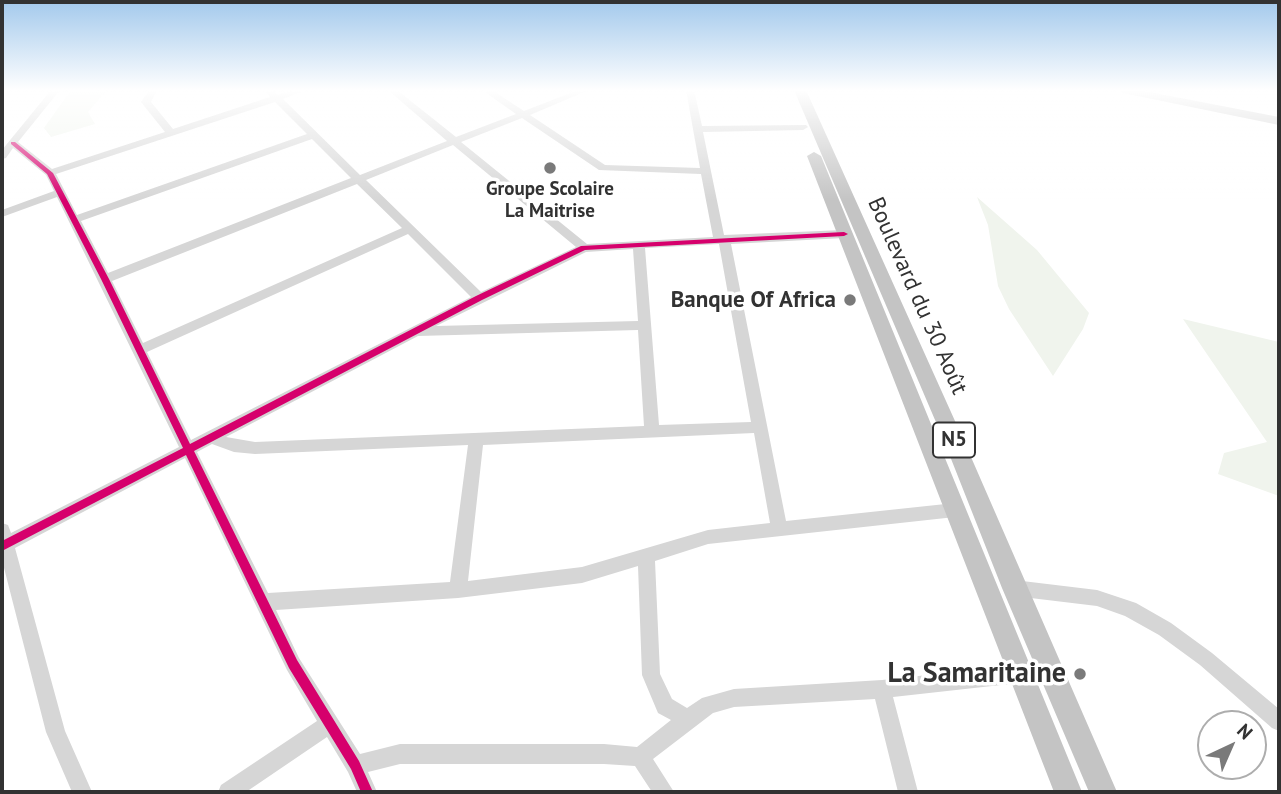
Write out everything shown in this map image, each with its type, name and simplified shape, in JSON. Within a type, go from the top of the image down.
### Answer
[{"type":"highway","name":"Boulevard du 30 Août","points":[[803,127],[1068,792]]},
{"type":"highway","name":"Boulevard du 30 Août","points":[[816,127],[954,441],[1014,588],[1103,792]]},
{"type":"highway","points":[[928,442],[954,441]]},
{"type":"highway","points":[[1019,674],[1052,673]]},
{"type":"street","points":[[2,156],[26,127]]},
{"type":"street","points":[[166,127],[171,133]]},
{"type":"street","points":[[50,173],[186,127]]},
{"type":"street","points":[[305,127],[479,298]]},
{"type":"street","points":[[438,127],[584,248]]},
{"type":"street","points":[[105,279],[494,127]]},
{"type":"street","points":[[539,127],[603,168],[705,171]]},
{"type":"street","points":[[779,529],[697,129],[800,127]]},
{"type":"street","points":[[74,220],[313,135]]},
{"type":"street","points":[[13,143],[50,173],[105,279],[293,664],[355,765],[367,792]]},
{"type":"street","points":[[2,214],[60,192]]},
{"type":"street","points":[[140,350],[408,230]]},
{"type":"street","points":[[82,792],[57,732],[3,540],[188,449],[479,298],[584,248],[844,234]]},
{"type":"street","points":[[639,246],[652,431]]},
{"type":"street","points":[[415,331],[644,325]]},
{"type":"street","points":[[210,437],[234,446],[255,448],[760,427]]},
{"type":"street","points":[[458,590],[473,489],[476,440]]},
{"type":"street","points":[[262,602],[458,590],[582,575],[708,537],[955,510]]},
{"type":"street","points":[[646,554],[652,675],[665,706],[688,719]]},
{"type":"street","points":[[1014,588],[1097,598],[1130,609],[1165,629],[1206,659],[1276,721]]},
{"type":"street","points":[[355,765],[400,754],[604,754],[640,757],[709,705],[734,698],[882,689],[1019,674]]},
{"type":"street","points":[[882,689],[908,792]]},
{"type":"street","points":[[228,792],[330,724]]},
{"type":"street","points":[[640,757],[664,792]]},
{"type":"shaded area","points":[[45,127],[85,127],[51,137]]},
{"type":"shaded area","points":[[977,197],[1037,250],[1089,313],[1083,329],[1053,376],[1009,309],[998,286],[988,225]]},
{"type":"shaded area","points":[[1183,319],[1279,342],[1279,496],[1218,474],[1224,453],[1267,442]]},
{"type":"cycle path","points":[[13,143],[50,173],[105,279],[293,664],[355,765],[367,792]]},
{"type":"cycle path","points":[[2,546],[479,298],[584,248],[844,234]]},
{"type":"place","name":"Groupe Scolaire La Maitrise","points":[[550,168]]},
{"type":"place","name":"Banque Of Africa","points":[[850,300]]},
{"type":"place","name":"La Samaritaine","points":[[1080,674]]}]
